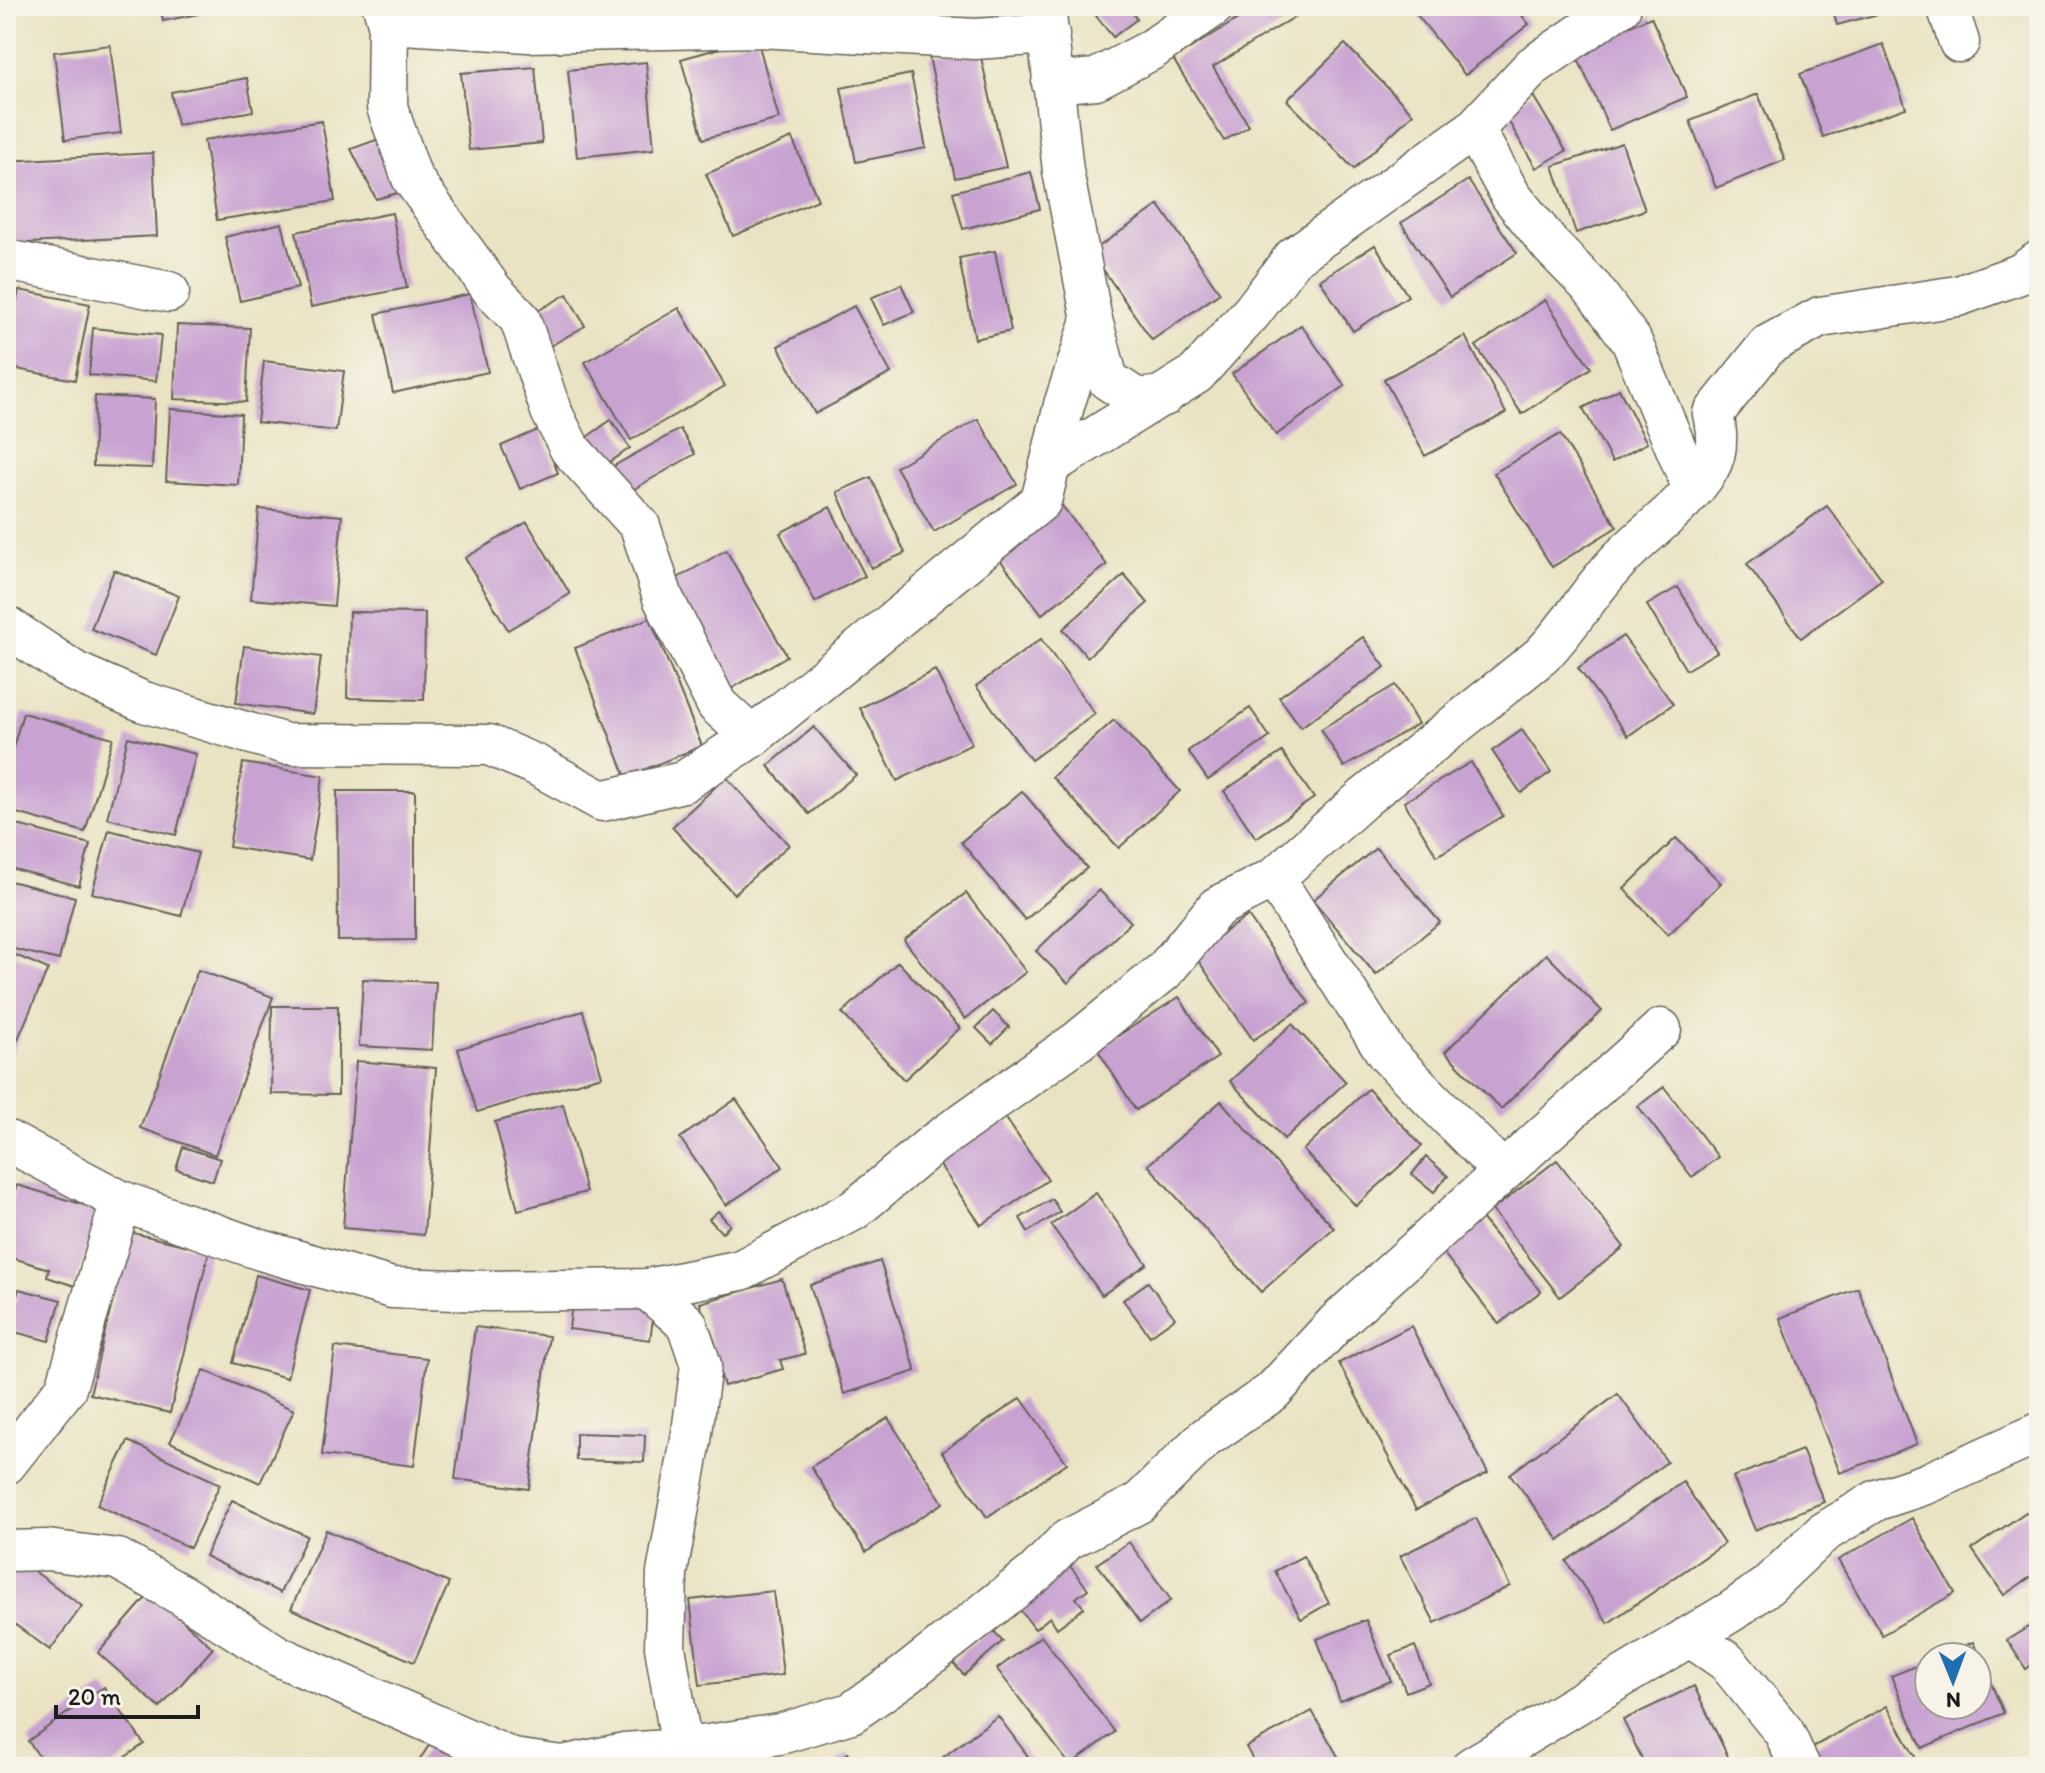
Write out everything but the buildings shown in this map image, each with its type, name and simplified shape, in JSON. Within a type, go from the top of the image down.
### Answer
[{"type":"street","points":[[1052,83],[1096,79],[1151,50],[1214,6]]},
{"type":"street","points":[[1050,465],[1196,374],[1252,312],[1294,257],[1474,129],[1533,66],[1621,6]]},
{"type":"street","points":[[752,737],[717,705],[663,598],[640,526],[570,449],[551,411],[520,319],[493,291],[412,178],[387,107],[385,14],[528,32],[759,27],[975,39],[1047,20],[1063,171],[1092,320],[1108,380],[1137,399],[1164,396]]},
{"type":"street","points":[[1474,129],[1511,196],[1552,247],[1593,289],[1631,340],[1693,489]]},
{"type":"street","points":[[6,260],[169,292]]},
{"type":"street","points":[[6,1140],[121,1201],[261,1250],[392,1288],[489,1291],[647,1289],[741,1270],[854,1210],[933,1144],[1078,1041],[1164,971],[1217,907],[1274,878],[1365,797],[1541,656],[1617,562],[1693,489],[1711,465],[1717,436],[1713,414],[1768,345],[1820,317],[1958,296],[2020,274],[2039,261]]},
{"type":"street","points":[[6,626],[75,672],[144,702],[286,744],[489,745],[536,765],[602,801],[683,782],[752,737],[1041,501],[1064,405],[1092,320]]},
{"type":"street","points":[[1274,878],[1387,1054],[1502,1171]]},
{"type":"street","points":[[6,1551],[47,1550],[118,1559],[278,1656],[513,1759],[562,1766],[624,1753],[693,1758],[851,1713],[904,1676],[1035,1573],[1067,1540],[1139,1503],[1205,1438],[1272,1392],[1337,1322],[1661,1029]]},
{"type":"street","points":[[6,1464],[66,1388],[121,1201]]},
{"type":"street","points":[[647,1289],[687,1324],[701,1365],[667,1573],[665,1647],[693,1758]]},
{"type":"street","points":[[1472,1767],[1767,1586],[1823,1533],[1877,1500],[1926,1484],[2039,1433]]},
{"type":"street","points":[[1689,1636],[1727,1662],[1784,1732],[1800,1767]]}]
